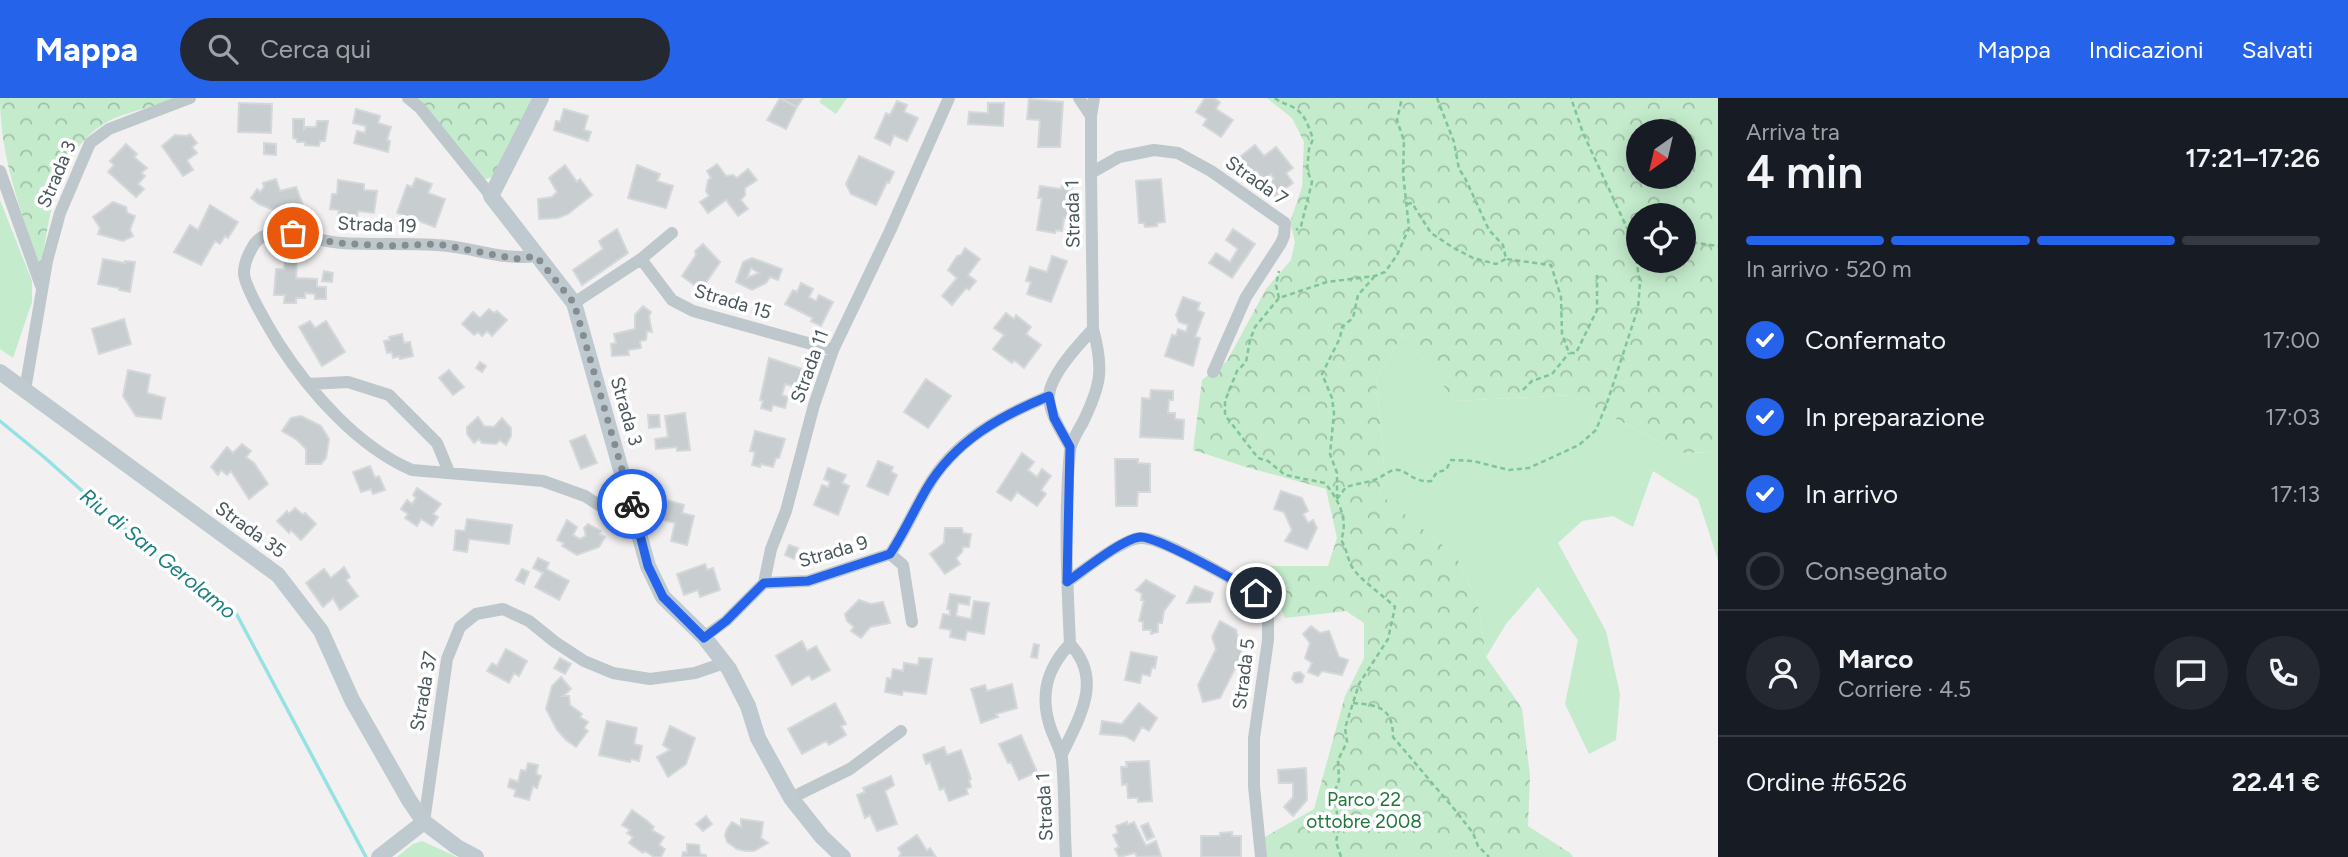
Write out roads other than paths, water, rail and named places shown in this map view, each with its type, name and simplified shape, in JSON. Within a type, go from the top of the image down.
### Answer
[{"type":"street","name":"Strada 3","points":[[25,390],[41,286],[60,213],[90,143],[109,129],[190,98]]},
{"type":"street","name":"Strada 3","points":[[408,98],[420,107],[574,303],[648,566],[663,597],[704,638],[724,663],[748,706],[758,738],[791,798],[842,857]]},
{"type":"street","points":[[491,196],[541,98]]},
{"type":"street","name":"Strada 11","points":[[764,583],[771,549],[786,511],[814,405],[834,350],[949,98]]},
{"type":"street","points":[[1079,98],[1091,116]]},
{"type":"street","name":"Strada 1","points":[[1061,756],[1082,714],[1087,695],[1086,669],[1079,654],[1070,644],[1067,582],[1070,447],[1095,398],[1100,377],[1099,351],[1093,330],[1091,116],[1094,98]]},
{"type":"street","name":"Strada 7","points":[[1091,173],[1119,157],[1154,150],[1178,153],[1211,170],[1285,223],[1281,243],[1246,297],[1213,372]]},
{"type":"street","points":[[0,171],[41,286]]},
{"type":"street","name":"Strada 19","points":[[536,256],[516,259],[438,244],[388,246],[337,243],[293,233],[265,235],[254,244],[247,257],[244,275],[278,341],[309,384],[339,418],[396,464],[412,470],[543,481],[585,496],[640,532]]},
{"type":"street","points":[[574,303],[640,259],[672,233]]},
{"type":"street","name":"Strada 15","points":[[640,259],[672,300],[693,311],[834,350]]},
{"type":"street","points":[[1049,396],[1058,375],[1076,347],[1093,330]]},
{"type":"street","name":"Strada 35","points":[[0,372],[278,575],[321,631],[352,700],[408,800],[424,822]]},
{"type":"street","points":[[309,384],[348,382],[390,395],[437,443],[449,472]]},
{"type":"street","name":"Strada 1","points":[[1049,396],[1054,418],[1070,447]]},
{"type":"street","name":"Strada 9","points":[[764,583],[808,581],[890,554],[929,486],[964,442],[989,425],[1049,396]]},
{"type":"street","name":"Strada 5","points":[[1067,582],[1118,547],[1139,537],[1155,540],[1268,599],[1268,640],[1254,738],[1254,786],[1261,857]]},
{"type":"street","points":[[890,554],[903,565],[912,622]]},
{"type":"street","points":[[704,638],[726,621],[764,583]]},
{"type":"street","name":"Strada 37","points":[[424,822],[447,659],[460,627],[476,614],[503,609],[529,621],[584,661],[612,673],[650,678],[695,673],[724,663]]},
{"type":"street","name":"Strada 1","points":[[1066,857],[1061,756],[1049,723],[1045,696],[1047,678],[1058,657],[1070,644]]},
{"type":"street","points":[[791,798],[850,769],[901,731]]},
{"type":"street","points":[[379,857],[424,822],[457,847],[476,857]]},
{"type":"waterway","name":"Riu di San Gerolamo","points":[[0,421],[142,544],[237,615],[366,857]]},
{"type":"park label","name":"Parco 22 ottobre 2008","points":[[1364,810]]}]
